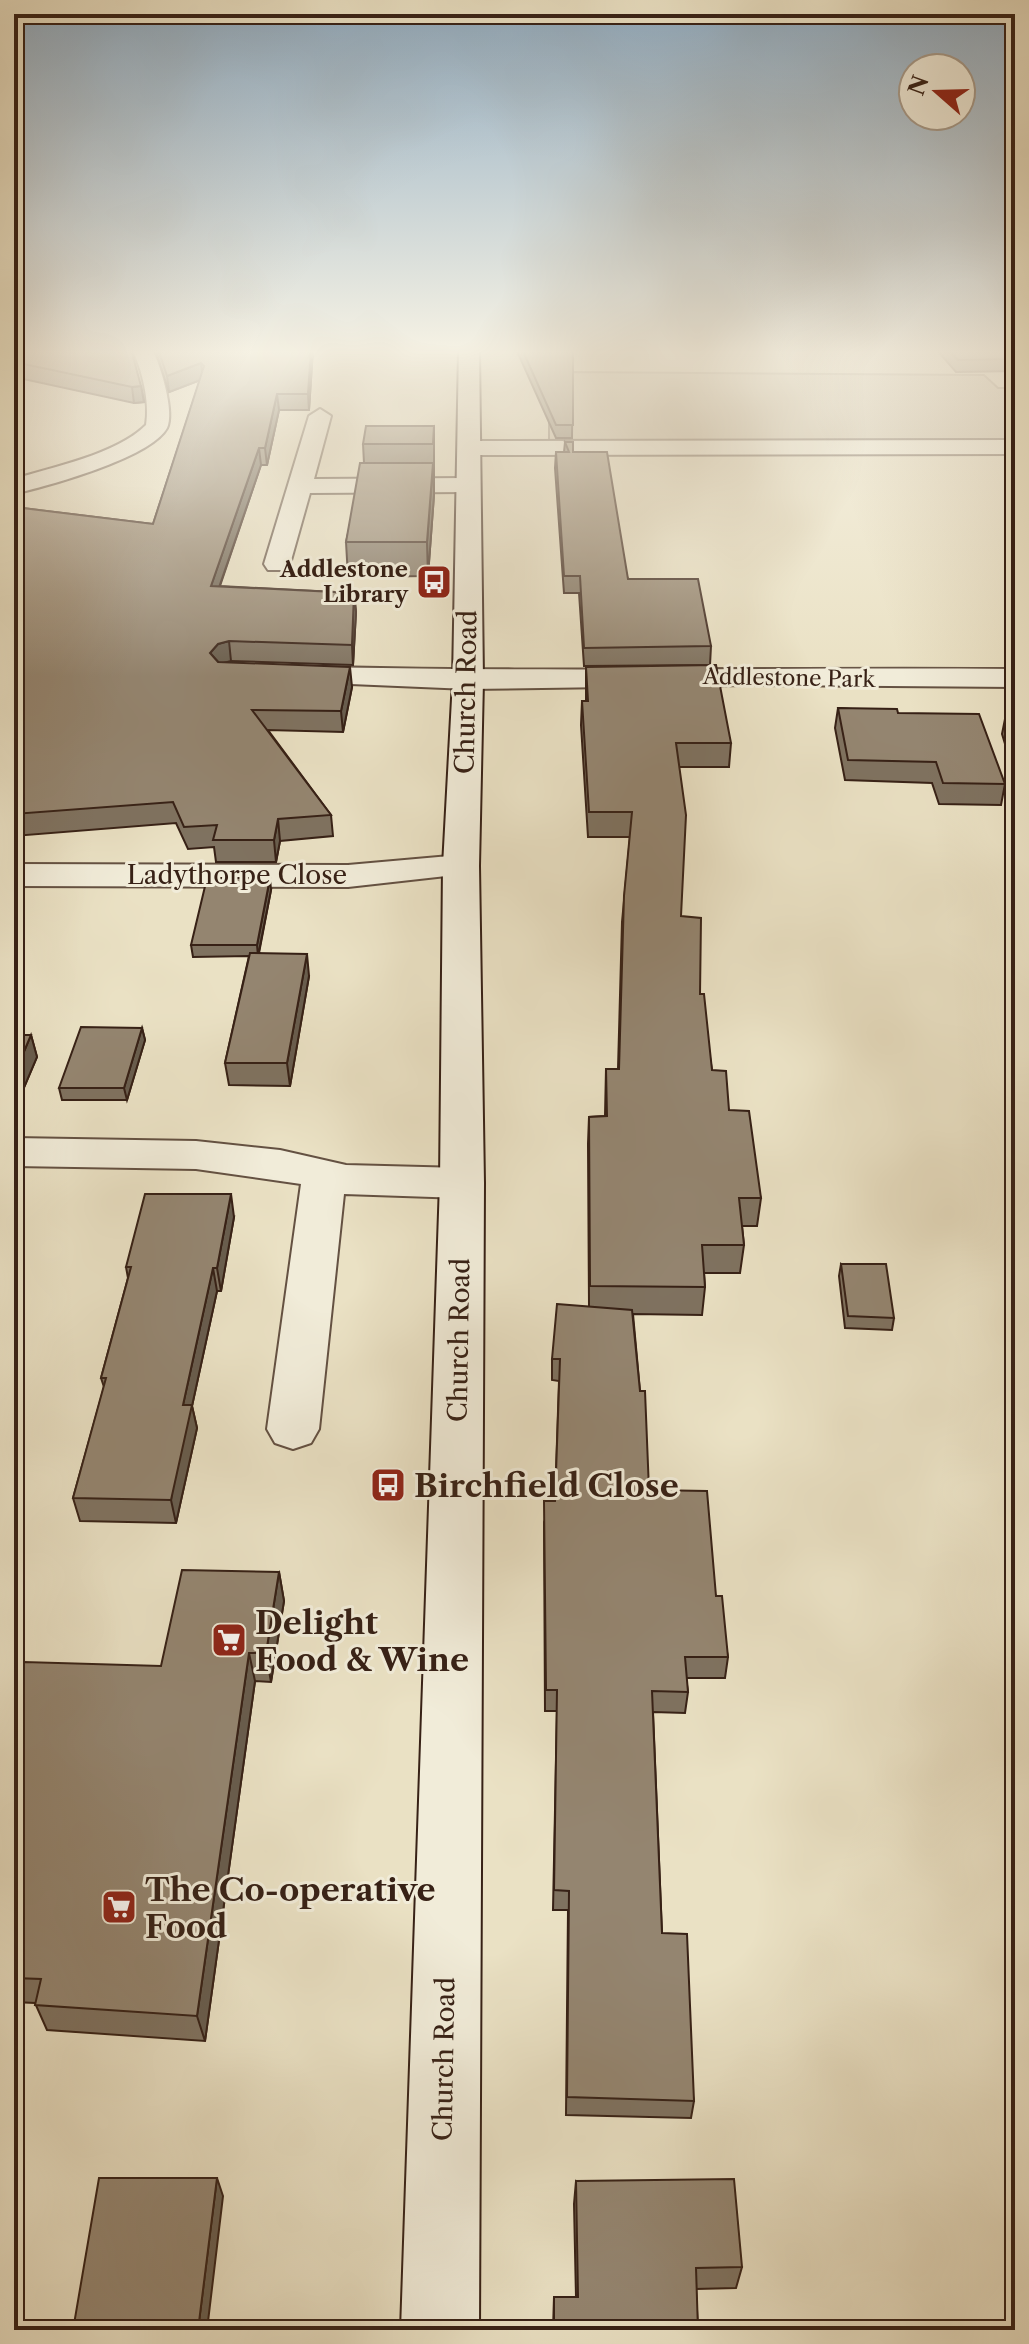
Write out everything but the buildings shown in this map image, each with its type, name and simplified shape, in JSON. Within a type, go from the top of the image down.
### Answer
[{"type":"street","points":[[14,487],[100,458]]},
{"type":"street","points":[[277,564],[309,458]]},
{"type":"street","name":"Church Road","points":[[440,2330],[462,1183],[461,866],[468,680],[469,458]]},
{"type":"street","points":[[302,486],[469,467],[704,458]]},
{"type":"street","name":"Addlestone Park","points":[[263,674],[468,680],[748,676],[1015,678]]},
{"type":"street","name":"Ladythorpe Close","points":[[14,875],[348,876],[461,866]]},
{"type":"street","points":[[14,1152],[196,1155],[280,1165],[346,1180],[462,1183]]},
{"type":"street","points":[[293,1429],[324,1175]]},
{"type":"place","name":"Addlestone Library","points":[[434,582]]},
{"type":"place","name":"Birchfield Close","points":[[388,1485]]},
{"type":"place","name":"Delight Food & Wine","points":[[229,1640]]},
{"type":"place","name":"The Co-operative Food","points":[[119,1907]]}]
